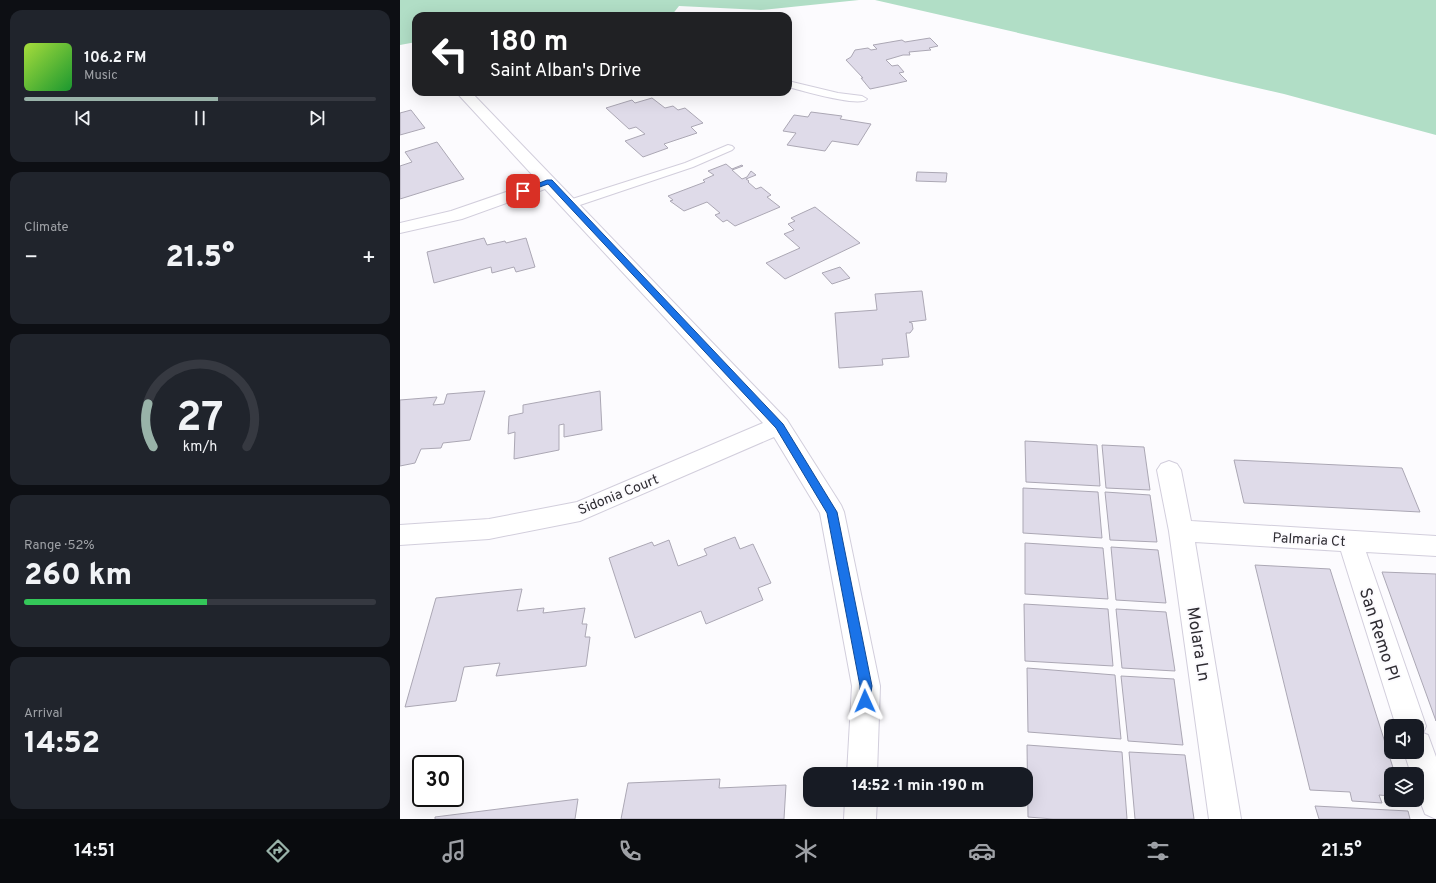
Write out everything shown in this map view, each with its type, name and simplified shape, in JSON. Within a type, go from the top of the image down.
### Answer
[{"type":"street","points":[[467,96],[550,182],[779,426],[832,512],[866,686],[862,767]]},
{"type":"street","points":[[400,228],[456,215],[550,182]]},
{"type":"street","name":"Sidonia Court","points":[[400,535],[489,529],[580,511],[779,426]]},
{"type":"street","name":"Molara Ln","points":[[1169,470],[1181,531],[1226,819]]},
{"type":"street","name":"Palmaria Ct","points":[[1181,531],[1436,546]]},
{"type":"street","name":"San Remo Pl","points":[[1350,541],[1409,719]]},
{"type":"street","points":[[1422,759],[1436,803]]},
{"type":"street","points":[[860,819],[861,807]]},
{"type":"lane","points":[[792,85],[838,96],[862,99]]},
{"type":"lane","points":[[570,204],[689,166],[728,148]]},
{"type":"green space","points":[[400,0],[859,0],[761,10],[679,6],[674,12],[412,12],[412,43],[400,45]]},
{"type":"green space","points":[[875,0],[1436,0],[1436,135],[1284,94]]},
{"type":"building","points":[[930,38],[938,46],[929,48],[931,50],[909,52],[910,55],[903,55],[886,60],[892,66],[898,65],[904,72],[899,73],[907,81],[870,89],[861,78],[863,78],[846,60],[851,57],[855,50],[868,48],[871,50],[877,49],[873,45],[902,40],[905,42]]},
{"type":"building","points":[[652,98],[665,108],[673,106],[678,110],[685,108],[703,123],[691,127],[697,133],[664,144],[668,148],[643,157],[625,141],[645,134],[636,127],[629,129],[606,108],[632,100],[635,103]]},
{"type":"building","points":[[411,110],[425,128],[400,135],[400,113]]},
{"type":"building","points":[[811,112],[842,116],[840,119],[871,124],[858,145],[832,141],[825,151],[787,145],[796,133],[783,131],[794,115],[808,117]]},
{"type":"building","points":[[437,142],[464,179],[400,199],[400,166],[412,162],[405,152]]},
{"type":"building","points":[[726,164],[732,169],[742,165],[743,166],[732,170],[742,179],[747,177],[751,171],[756,175],[746,179],[749,181],[748,182],[756,189],[761,187],[771,195],[767,197],[780,207],[735,226],[727,220],[723,222],[715,215],[720,213],[707,202],[684,211],[670,201],[673,200],[668,196],[705,182],[703,180],[714,175],[708,171]]},
{"type":"building","points":[[917,172],[947,173],[946,182],[916,181]]},
{"type":"building","points":[[815,207],[860,243],[785,279],[766,263],[800,248],[784,234],[794,230],[788,224],[795,221],[791,218]]},
{"type":"building","points":[[484,238],[487,245],[505,241],[506,243],[526,238],[535,267],[516,272],[514,267],[492,273],[491,267],[434,283],[427,252]]},
{"type":"building","points":[[840,267],[850,278],[832,284],[822,273]]},
{"type":"building","points":[[922,291],[926,320],[909,322],[912,323],[913,329],[910,333],[906,333],[909,357],[882,359],[883,365],[839,368],[835,313],[877,310],[875,294]]},
{"type":"building","points":[[485,391],[470,440],[443,443],[441,448],[421,449],[415,463],[400,466],[400,400],[437,397],[433,405],[444,404],[447,394]]},
{"type":"building","points":[[600,391],[602,430],[564,437],[564,424],[559,425],[559,450],[514,459],[515,432],[508,434],[509,416],[523,413],[523,405]]},
{"type":"building","points":[[1025,441],[1097,445],[1100,486],[1026,482]]},
{"type":"building","points":[[1102,445],[1144,447],[1150,490],[1106,488]]},
{"type":"building","points":[[1234,460],[1402,468],[1420,512],[1244,503]]},
{"type":"building","points":[[1023,488],[1098,492],[1102,538],[1023,533]]},
{"type":"building","points":[[1105,492],[1150,495],[1157,542],[1110,540]]},
{"type":"building","points":[[735,537],[740,549],[753,544],[771,583],[758,588],[763,600],[706,624],[701,611],[635,638],[609,558],[652,542],[654,546],[669,540],[678,566],[707,555],[704,549]]},
{"type":"building","points":[[1025,543],[1103,548],[1108,599],[1025,594]]},
{"type":"building","points":[[1111,547],[1158,550],[1166,603],[1116,600]]},
{"type":"building","points":[[1255,565],[1330,569],[1384,739],[1384,759],[1390,759],[1393,767],[1384,767],[1384,795],[1379,795],[1382,803],[1352,801],[1350,792],[1310,790]]},
{"type":"building","points":[[1382,572],[1436,574],[1436,721]]},
{"type":"building","points":[[522,589],[517,611],[544,608],[543,613],[585,608],[582,624],[587,624],[585,637],[590,637],[586,666],[496,676],[500,663],[464,667],[456,701],[405,707],[436,598]]},
{"type":"building","points":[[1024,604],[1108,609],[1113,666],[1025,661]]},
{"type":"building","points":[[1116,609],[1166,612],[1175,671],[1122,668]]},
{"type":"building","points":[[1027,668],[1115,675],[1121,739],[1028,732]]},
{"type":"building","points":[[1121,676],[1174,679],[1183,745],[1128,741]]},
{"type":"building","points":[[1027,745],[1122,752],[1127,819],[1053,819],[1028,817],[1028,807],[1033,807],[1033,767],[1027,767]]},
{"type":"building","points":[[1129,752],[1185,755],[1194,819],[1135,819]]},
{"type":"building","points":[[720,779],[719,788],[786,785],[784,819],[621,819],[628,783]]},
{"type":"building","points":[[578,799],[575,819],[435,819],[435,817]]},
{"type":"building","points":[[1315,806],[1408,811],[1410,819],[1319,819]]},
{"type":"route","points":[[523,191],[550,182],[779,426],[832,512],[866,686],[865,701]]}]
